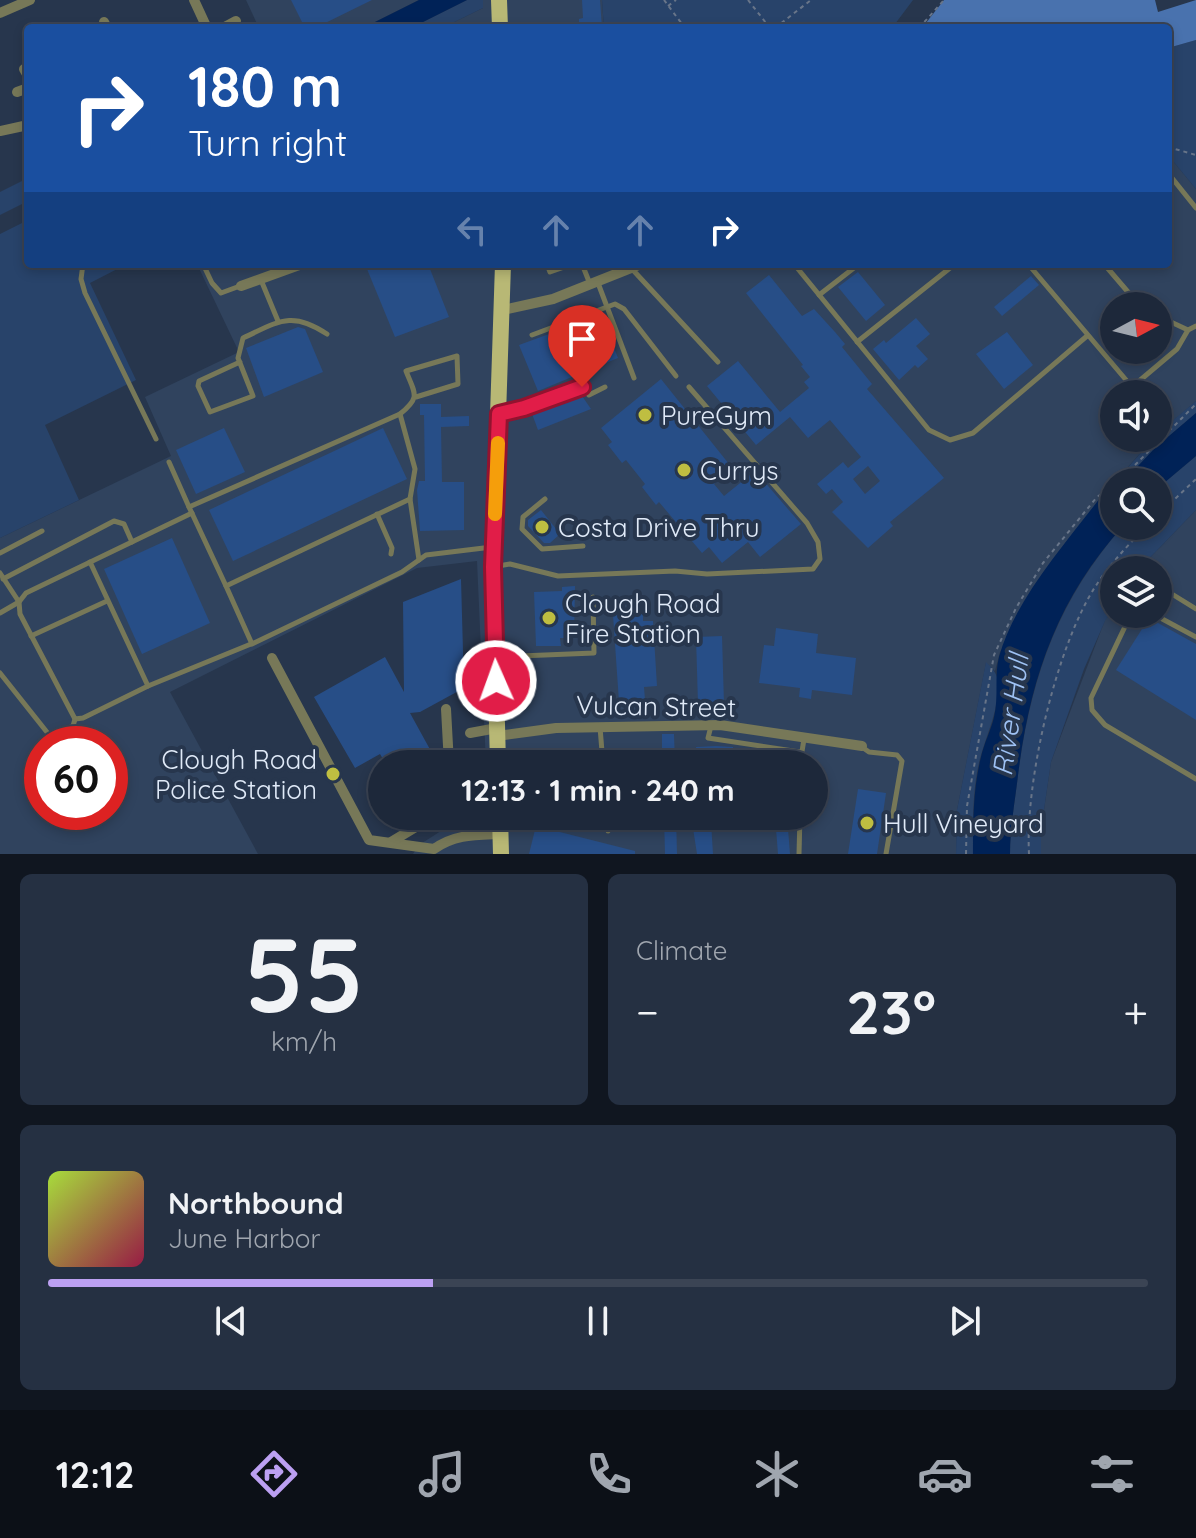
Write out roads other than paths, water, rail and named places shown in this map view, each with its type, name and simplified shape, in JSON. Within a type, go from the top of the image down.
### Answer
[{"type":"main road","points":[[499,0],[500,24]]},
{"type":"main road","points":[[498,750],[493,547],[503,268]]},
{"type":"main road","points":[[500,830],[501,854]]},
{"type":"street","points":[[0,13],[30,0]]},
{"type":"street","points":[[194,0],[205,24]]},
{"type":"street","points":[[230,24],[236,21]]},
{"type":"street","points":[[0,131],[24,126]]},
{"type":"street","points":[[241,286],[280,268]]},
{"type":"street","points":[[503,310],[553,299],[631,268]]},
{"type":"street","points":[[272,658],[369,840],[432,851],[447,840],[461,836],[500,834]]},
{"type":"street","points":[[446,709],[448,750]]},
{"type":"street","name":"Vulcan Street","points":[[470,733],[600,726],[711,725],[862,746]]},
{"type":"street","points":[[390,843],[411,830]]},
{"type":"lane","points":[[1172,178],[1196,208]]},
{"type":"lane","points":[[82,268],[81,279],[85,293],[156,439]]},
{"type":"lane","points":[[205,268],[221,293],[241,286]]},
{"type":"lane","points":[[584,268],[607,306],[634,378]]},
{"type":"lane","points":[[638,268],[718,362]]},
{"type":"lane","points":[[797,268],[929,430],[950,440],[973,433],[1087,336]]},
{"type":"lane","points":[[819,295],[854,268]]},
{"type":"lane","points":[[857,342],[950,268]]},
{"type":"lane","points":[[1031,268],[1132,387],[1177,349],[1188,330],[1196,326]]},
{"type":"lane","points":[[1107,268],[1128,292]]},
{"type":"lane","points":[[261,279],[278,321]]},
{"type":"lane","points":[[532,335],[615,304],[624,309],[676,376]]},
{"type":"lane","points":[[240,362],[199,381],[210,412],[253,396],[240,362],[243,338],[278,321],[297,319],[327,334]]},
{"type":"lane","points":[[1172,323],[1188,330]]},
{"type":"lane","points":[[0,613],[19,602],[26,593],[191,510],[400,414],[415,402],[416,397],[406,371],[457,356],[458,384],[416,397]]},
{"type":"lane","points":[[499,414],[582,387],[589,395],[605,387]]},
{"type":"lane","points":[[493,567],[510,564],[558,576],[813,569],[820,559],[818,542],[807,523],[689,387]]},
{"type":"lane","points":[[400,414],[415,469],[410,499],[419,560]]},
{"type":"lane","points":[[169,462],[252,644]]},
{"type":"lane","points":[[226,586],[410,499]]},
{"type":"lane","points":[[545,499],[523,517],[522,529],[542,549],[583,546]]},
{"type":"lane","points":[[377,514],[392,548],[391,554]]},
{"type":"lane","points":[[0,673],[50,736],[73,726],[75,719],[20,614],[19,602],[2,576],[114,521],[124,524],[132,542]]},
{"type":"lane","points":[[0,553],[42,531]]},
{"type":"lane","points":[[75,719],[252,644],[402,572],[426,555],[493,547]]},
{"type":"lane","points":[[90,562],[148,686]]},
{"type":"lane","points":[[1172,594],[1196,609]]},
{"type":"lane","points":[[495,657],[594,653],[593,597]]},
{"type":"lane","points":[[31,636],[107,601]]},
{"type":"lane","points":[[1172,624],[1196,637]]},
{"type":"lane","points":[[1124,628],[1091,698],[1092,710],[1105,725],[1196,779]]},
{"type":"lane","points":[[711,725],[708,738],[787,750]]},
{"type":"lane","points":[[600,726],[602,750]]},
{"type":"lane","points":[[801,750],[804,738]]},
{"type":"lane","points":[[862,746],[869,752],[897,755],[902,761],[886,854]]},
{"type":"lane","points":[[799,854],[800,830]]},
{"type":"water","points":[[419,0],[467,0],[419,24],[371,24]]},
{"type":"water","points":[[1196,413],[1196,456],[1172,476],[1172,468],[1136,468],[1151,452],[1172,452],[1172,433]]},
{"type":"water","name":"River Hull","points":[[1100,498],[1100,540],[1112,540],[1080,582],[1050,642],[1039,673],[1023,740],[1010,854],[973,854],[976,781],[994,717],[999,657],[1016,615]]},
{"type":"place","name":"PureGym","points":[[645,415]]},
{"type":"place","name":"Currys","points":[[684,470]]},
{"type":"place","name":"Costa Drive Thru","points":[[542,527]]},
{"type":"place","name":"Clough Road Fire Station","points":[[549,618]]},
{"type":"place","name":"Clough Road Police Station","points":[[333,774]]},
{"type":"place","name":"Hull Vineyard","points":[[867,823]]}]
